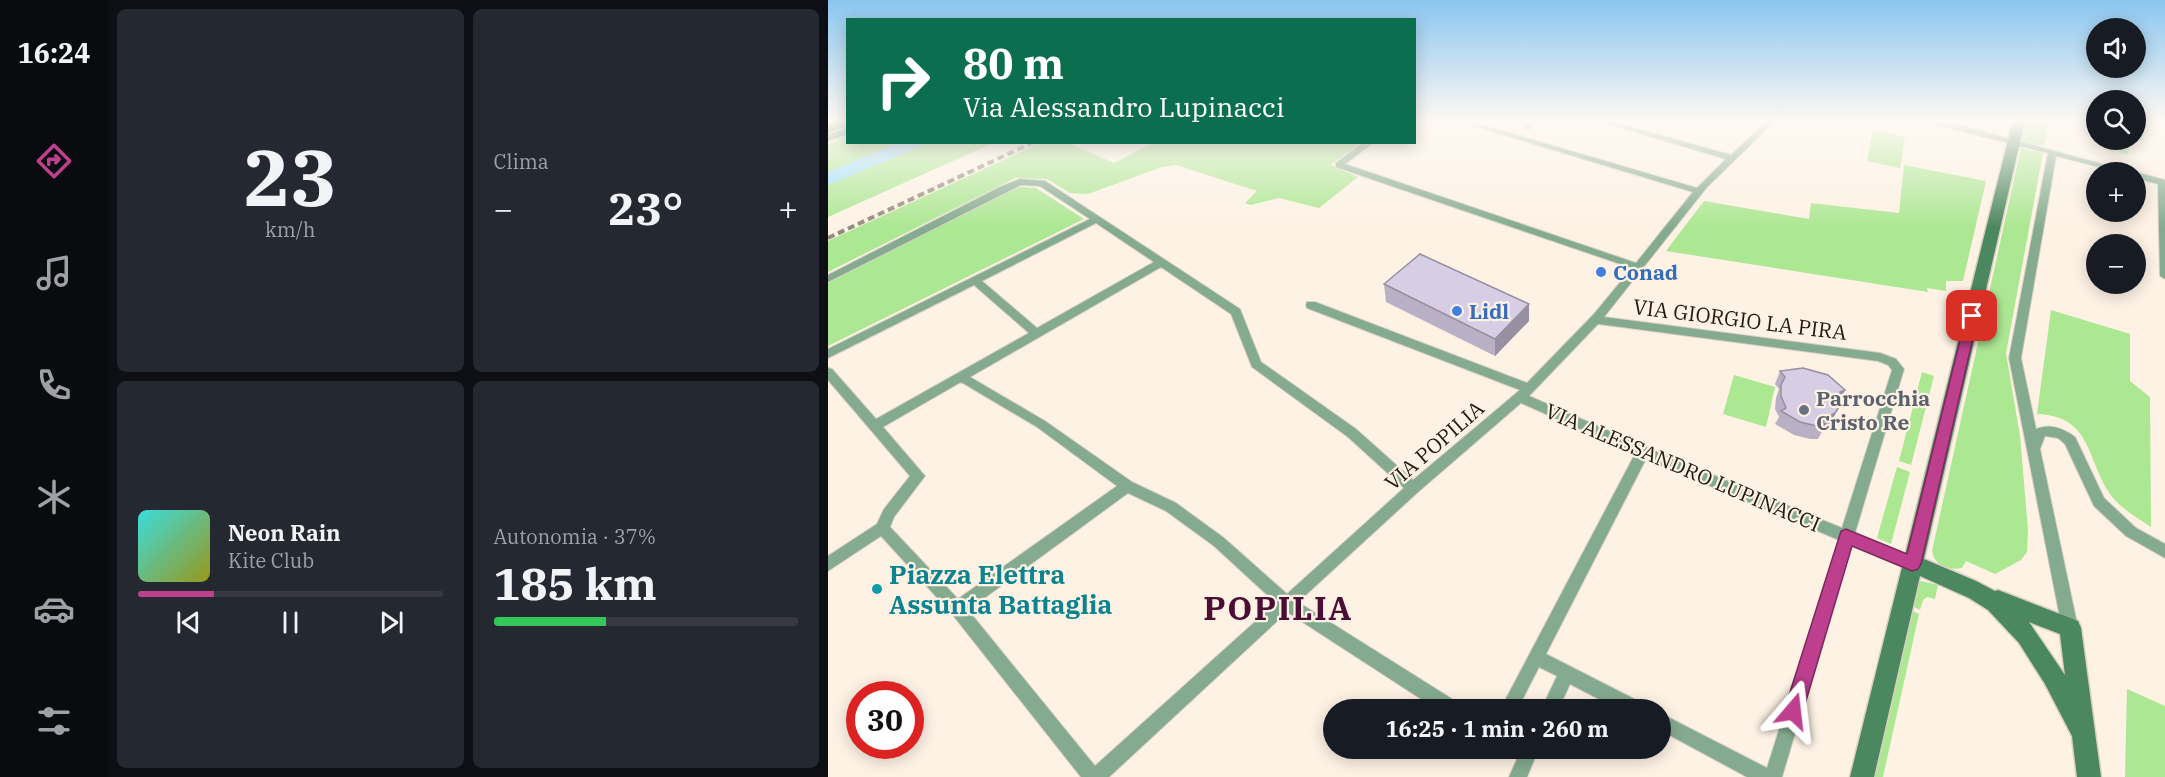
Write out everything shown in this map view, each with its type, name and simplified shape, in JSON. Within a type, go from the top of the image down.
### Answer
[{"type":"street","points":[[1351,156],[1339,165],[1638,267]]},
{"type":"street","points":[[1581,156],[1699,191]]},
{"type":"street","points":[[1726,156],[1732,158]]},
{"type":"street","points":[[1862,777],[2010,156]]},
{"type":"street","points":[[2051,156],[2015,358],[2035,446],[2070,628],[2090,777]]},
{"type":"street","points":[[2065,156],[2088,162]]},
{"type":"street","name":"VIA POPILIA","points":[[1096,777],[1413,488],[1525,393],[1595,320],[1699,191],[1732,158]]},
{"type":"street","points":[[2146,178],[2164,182],[2165,276]]},
{"type":"street","points":[[828,279],[1005,188],[1020,182],[1042,183],[1236,312],[1256,364],[1352,433],[1413,488]]},
{"type":"street","points":[[828,354],[1096,219]]},
{"type":"street","points":[[874,426],[1162,262]]},
{"type":"street","points":[[975,281],[1036,333]]},
{"type":"street","name":"VIA ALESSANDRO LUPINACCI","points":[[1311,305],[1525,393],[1643,452],[1912,564]]},
{"type":"street","name":"VIA GIORGIO LA PIRA","points":[[1595,320],[1880,357],[1892,362],[1898,369],[1846,536]]},
{"type":"street","points":[[828,372],[918,476],[889,513],[882,528],[828,564]]},
{"type":"street","points":[[960,376],[1041,424],[1127,486],[1171,507],[1219,542],[1286,603],[1437,699]]},
{"type":"street","points":[[2035,446],[2040,433],[2046,430],[2055,431],[2070,441],[2098,502],[2131,532],[2165,552]]},
{"type":"street","points":[[1514,699],[1643,452]]},
{"type":"street","points":[[957,609],[1127,486]]},
{"type":"street","points":[[882,528],[957,609],[1092,777]]},
{"type":"street","points":[[1773,777],[1846,536]]},
{"type":"street","points":[[1912,564],[2070,628]]},
{"type":"street","points":[[1977,592],[2007,614],[2046,663],[2085,737]]},
{"type":"street","points":[[1536,657],[1617,699]]},
{"type":"street","points":[[1554,699],[1567,672]]},
{"type":"street","points":[[1671,727],[1765,777]]},
{"type":"street","points":[[1518,777],[1523,759]]},
{"type":"green space","points":[[828,156],[963,156],[828,217]]},
{"type":"green space","points":[[1011,156],[1098,156],[1114,163],[1127,156],[1343,156],[1331,165],[1358,177],[1319,208],[1279,198],[1250,205],[1245,203],[1257,191],[1176,165],[1162,167],[1088,194],[1070,193],[1047,179],[1015,178],[828,272],[828,241]]},
{"type":"green space","points":[[1868,156],[1902,156],[1900,168],[1867,161]]},
{"type":"green space","points":[[2019,156],[2042,156],[2006,353],[2020,436],[2028,530],[2027,552],[2021,560],[1995,574],[1966,561],[1962,568],[1947,568],[1936,560],[1932,551]]},
{"type":"green space","points":[[1904,165],[1986,181],[1963,281],[1946,281],[1946,291],[1927,288],[1928,292],[1666,251],[1704,201],[1809,219],[1811,203],[1899,213]]},
{"type":"green space","points":[[1021,187],[1036,188],[1084,219],[828,346],[828,283]]},
{"type":"green space","points":[[2051,310],[2130,334],[2130,381],[2150,397],[2151,527],[2116,502],[2077,430],[2054,416],[2037,414]]},
{"type":"green space","points":[[1922,372],[1934,376],[1911,465],[1899,461]]},
{"type":"green space","points":[[1734,375],[1775,387],[1766,427],[1723,414]]},
{"type":"green space","points":[[1897,467],[1910,472],[1891,544],[1877,538]]},
{"type":"green space","points":[[1921,581],[1938,585],[1935,599],[1927,597],[1923,600],[1920,610],[1912,606],[1918,583]]},
{"type":"green space","points":[[1911,610],[1919,614],[1883,777],[1873,777]]},
{"type":"green space","points":[[2127,689],[2165,706],[2165,777],[2125,777]]},
{"type":"building","points":[[1420,254],[1529,304],[1495,339],[1384,284]]},
{"type":"building","name":"Parrocchia Cristo Re","points":[[1803,368],[1828,375],[1845,390],[1840,392],[1839,407],[1835,413],[1823,419],[1825,426],[1800,422],[1781,411],[1786,408],[1781,396],[1781,385],[1785,377],[1780,371]]},
{"type":"waterway","points":[[828,179],[882,156]]},
{"type":"railway","points":[[828,238],[1003,156]]},
{"type":"place","name":"Conad","points":[[1601,272]]},
{"type":"place","name":"Lidl","points":[[1457,311]]},
{"type":"place","name":"Parrocchia Cristo Re","points":[[1804,410]]},
{"type":"place","name":"Piazza Elettra Assunta Battaglia","points":[[877,589]]},
{"type":"district","name":"POPILIA","points":[[1278,607]]},
{"type":"route","points":[[1793,711],[1846,536],[1912,564],[1972,316]]}]
